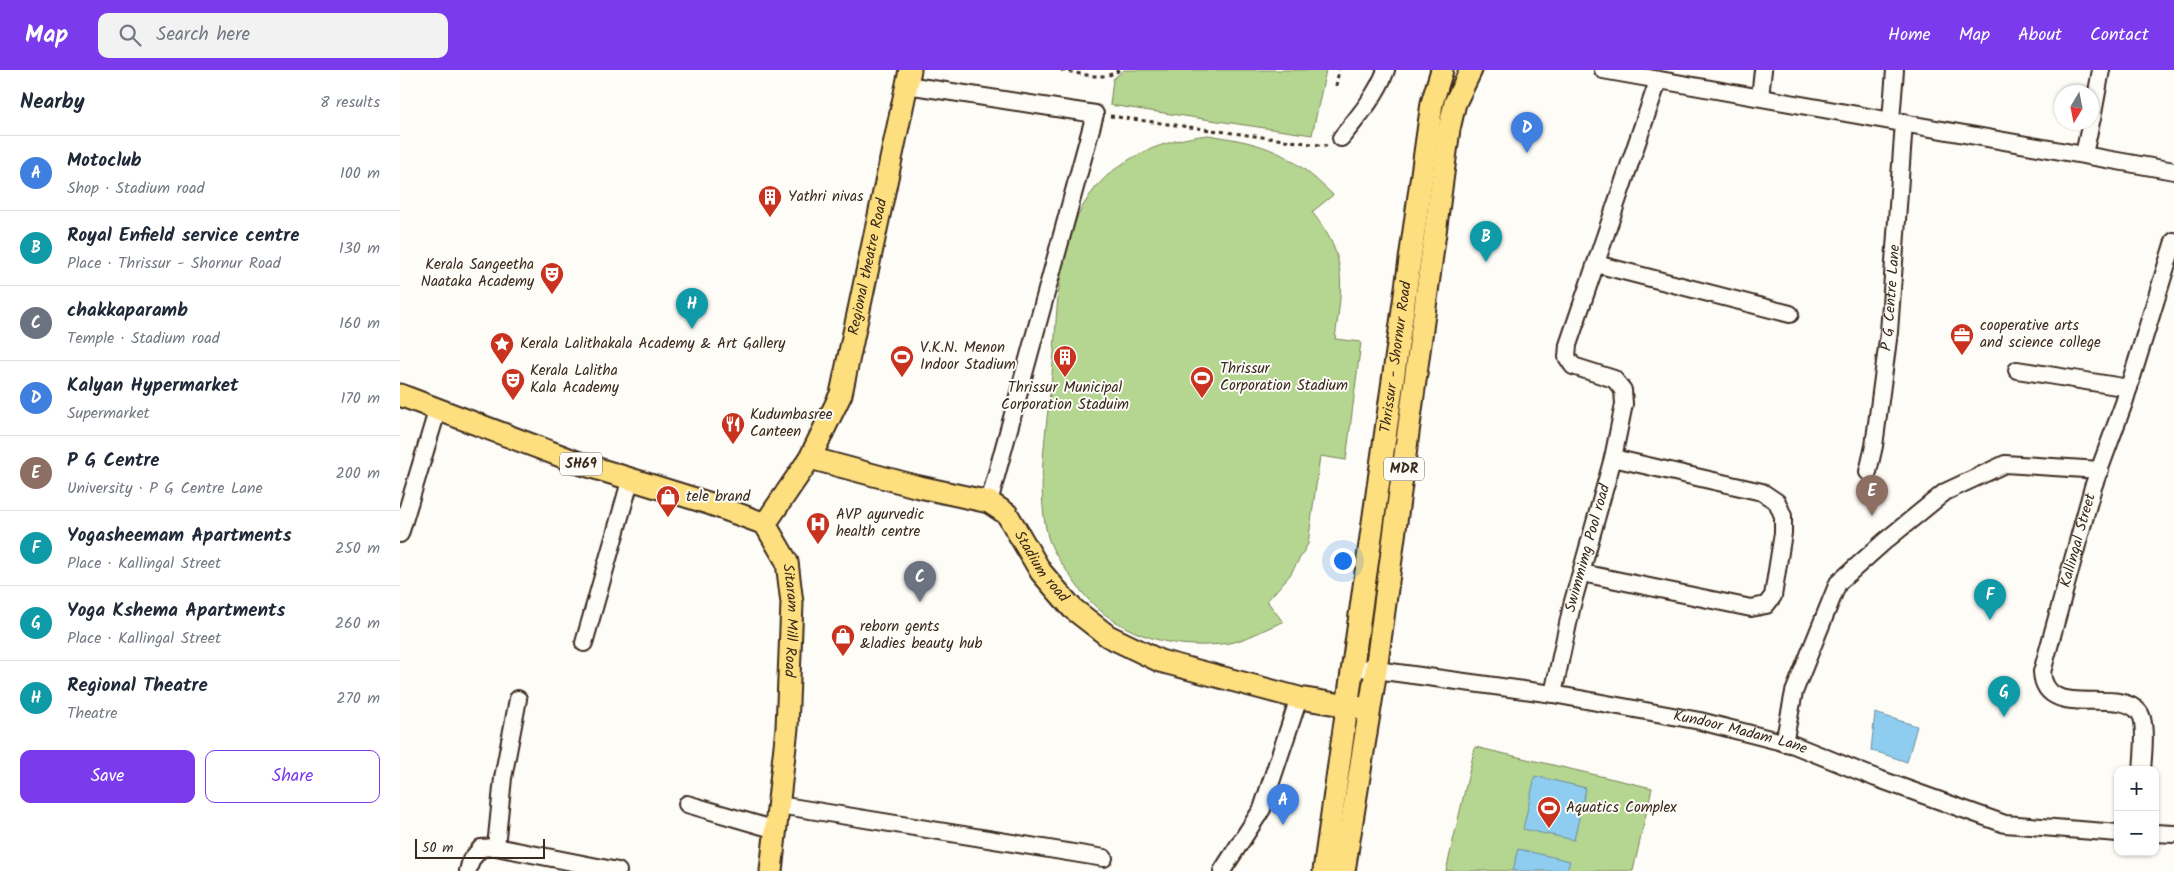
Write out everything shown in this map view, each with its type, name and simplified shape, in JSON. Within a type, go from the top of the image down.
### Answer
[{"type":"main road","name":"Thrissur - Shornur Road","points":[[1348,706],[1432,103],[1442,70]]},
{"type":"main road","name":"MDR","points":[[1324,871],[1338,841],[1370,709],[1449,128],[1455,103],[1472,70]]},
{"type":"main road","name":"Regional theatre Road","points":[[810,458],[841,394],[909,78]]},
{"type":"main road","name":"SH69","points":[[400,395],[582,464],[708,503],[765,524]]},
{"type":"main road","name":"Stadium road","points":[[810,458],[915,486],[989,502],[1007,514],[1041,572],[1072,608],[1108,636],[1160,661],[1299,698],[1370,709]]},
{"type":"main road","points":[[765,524],[810,458]]},
{"type":"main road","name":"Sitaram Mill Road","points":[[765,524],[787,562],[792,603],[787,728],[771,871]]},
{"type":"main road","name":"MDR","points":[[1344,871],[1338,841],[1348,706]]},
{"type":"street","points":[[1341,138],[1382,82],[1386,70]]},
{"type":"street","points":[[1603,70],[2174,171]]},
{"type":"street","points":[[1760,97],[1763,70]]},
{"type":"street","name":"P G Centre Lane","points":[[1868,472],[1874,446],[1889,332],[1898,121],[1895,70]]},
{"type":"street","points":[[2098,85],[2101,70]]},
{"type":"street","points":[[909,78],[1094,114],[989,502]]},
{"type":"street","points":[[1658,81],[1596,264],[1790,314]]},
{"type":"street","points":[[2084,154],[2089,130]]},
{"type":"street","name":"Kallingal Street","points":[[2142,766],[2143,722],[2139,712],[2126,704],[2064,698],[2051,694],[2043,685],[2042,672],[2100,470],[2129,388],[2174,241]]},
{"type":"street","name":"Swimmimg Pool road","points":[[1553,694],[1572,605],[1613,458],[1624,404],[1623,390],[1614,379],[1573,366],[1567,356],[1568,345],[1596,264]]},
{"type":"street","points":[[2017,370],[2129,388]]},
{"type":"street","points":[[400,534],[438,408]]},
{"type":"street","points":[[1582,573],[1751,608],[1766,605],[1773,596],[1783,533],[1783,516],[1777,502],[1762,492],[1613,458]]},
{"type":"street","points":[[1784,743],[1794,692],[1838,583],[1885,541],[1945,492],[2005,464],[2100,470]]},
{"type":"street","points":[[584,643],[631,478]]},
{"type":"street","name":"Kundoor Madam Lane","points":[[1354,667],[1553,694],[1700,721],[1784,743],[2005,824],[2114,833]]},
{"type":"street","points":[[1222,871],[1262,809],[1299,698]]},
{"type":"street","points":[[496,847],[503,778],[518,699]]},
{"type":"street","points":[[686,804],[776,830]]},
{"type":"street","points":[[779,805],[1104,858]]},
{"type":"street","points":[[2159,833],[2174,834]]},
{"type":"street","points":[[468,871],[471,860],[481,848],[496,847],[618,871]]},
{"type":"path","points":[[1061,70],[1105,77],[1119,70]]},
{"type":"path","points":[[1336,86],[1339,70]]},
{"type":"path","points":[[1094,114],[1327,146],[1341,138]]},
{"type":"green space","points":[[1124,70],[1326,70],[1312,135],[1110,105],[1113,79]]},
{"type":"green space","name":"Thrissur Corporation Stadium","points":[[1208,135],[1247,142],[1276,152],[1290,159],[1333,195],[1312,212],[1324,228],[1332,244],[1340,273],[1340,303],[1335,339],[1361,342],[1346,460],[1320,456],[1308,544],[1290,575],[1267,601],[1283,622],[1250,637],[1229,643],[1207,645],[1164,641],[1143,635],[1106,615],[1089,600],[1064,567],[1050,543],[1044,517],[1042,473],[1061,276],[1065,254],[1079,214],[1090,195],[1101,182],[1128,161],[1158,146],[1191,137]]},
{"type":"green space","name":"Aquatics Complex","points":[[1475,747],[1652,788],[1633,871],[1446,871]]},
{"type":"water","points":[[1875,713],[1917,726],[1907,762],[1871,750]]},
{"type":"water","points":[[1535,776],[1586,788],[1574,840],[1523,829]]},
{"type":"water","points":[[1518,849],[1570,861],[1567,871],[1513,871]]},
{"type":"place","name":"Kalyan Hypermarket","points":[[1527,153]]},
{"type":"place","name":"Yathri nivas","points":[[770,218]]},
{"type":"place","name":"Royal Enfield service centre","points":[[1486,262]]},
{"type":"place","name":"Kerala Sangeetha Naataka Academy","points":[[552,295]]},
{"type":"place","name":"Regional Theatre","points":[[692,329]]},
{"type":"place","name":"cooperative arts and science college","points":[[1962,356]]},
{"type":"place","name":"Kerala Lalithakala Academy & Art Gallery","points":[[502,365]]},
{"type":"place","name":"V.K.N. Menon Indoor Stadium","points":[[902,378]]},
{"type":"place","name":"Thrissur Municipal Corporation Staduim","points":[[1065,378]]},
{"type":"place","name":"Thrissur Corporation Stadium","points":[[1202,399]]},
{"type":"place","name":"Kerala Lalitha Kala Academy","points":[[513,401]]},
{"type":"place","name":"Kudumbasree Canteen","points":[[733,445]]},
{"type":"place","name":"P G Centre","points":[[1872,516]]},
{"type":"place","name":"tele brand","points":[[668,518]]},
{"type":"place","name":"AVP ayurvedic health centre","points":[[818,545]]},
{"type":"place","name":"chakkaparamb","points":[[920,602]]},
{"type":"place","name":"Yogasheemam Apartments","points":[[1990,620]]},
{"type":"place","name":"reborn gents &ladies beauty hub","points":[[843,657]]},
{"type":"place","name":"Yoga Kshema Apartments","points":[[2004,717]]},
{"type":"place","name":"Motoclub","points":[[1283,825]]},
{"type":"place","name":"Aquatics Complex","points":[[1549,829]]}]
